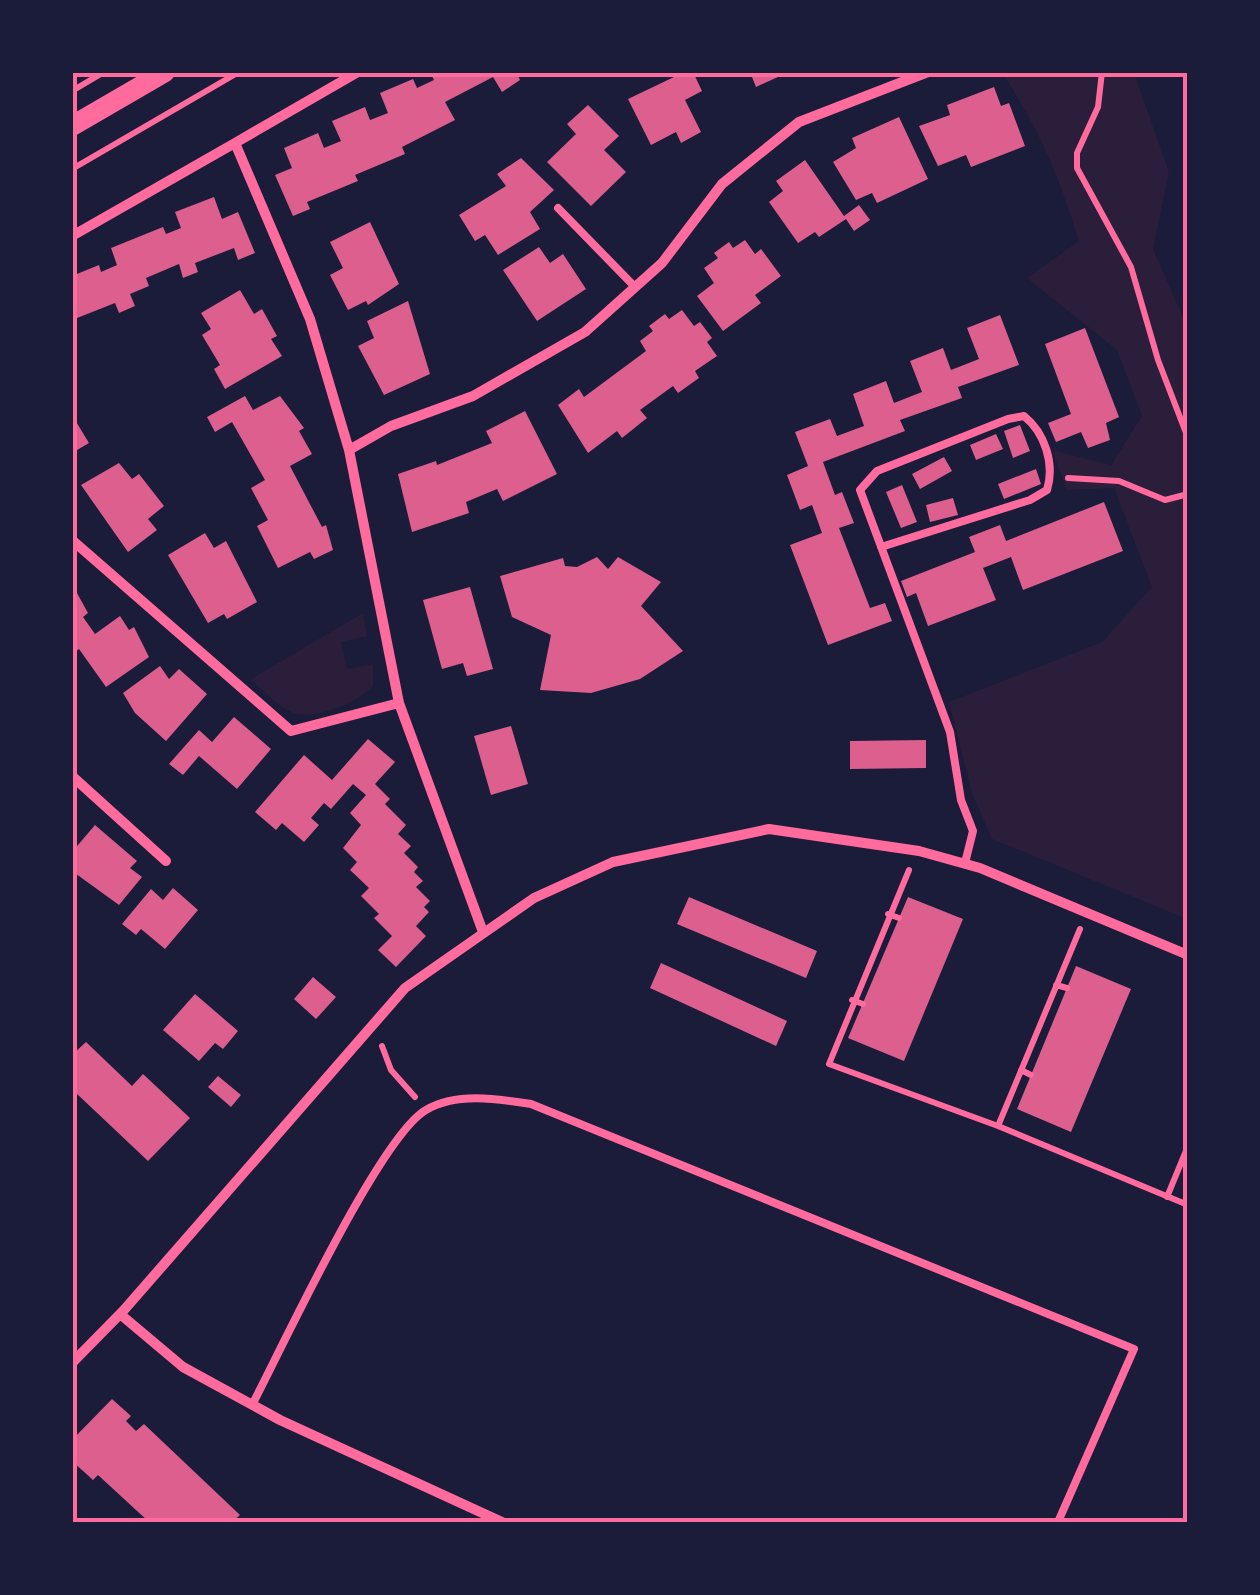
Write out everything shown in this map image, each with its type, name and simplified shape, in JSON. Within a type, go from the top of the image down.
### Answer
[{"type":"main road","points":[[72,126],[164,72]]},
{"type":"street","points":[[72,236],[358,72]]},
{"type":"street","points":[[349,450],[391,426],[472,396],[585,332],[662,263],[722,184],[799,122],[928,72]]},
{"type":"street","points":[[235,142],[310,319],[349,450],[400,703],[482,932]]},
{"type":"street","points":[[72,540],[291,731],[400,703]]},
{"type":"street","points":[[72,776],[166,861]]},
{"type":"street","points":[[72,1362],[120,1314],[405,988],[534,898],[613,862],[768,829],[919,851],[966,863],[1188,955]]},
{"type":"street","points":[[120,1314],[183,1367],[252,1405],[502,1522]]},
{"type":"lane","points":[[558,208],[635,288]]},
{"type":"lane","points":[[881,548],[1030,500],[1047,490],[1053,471],[1037,426],[1024,416],[1008,418],[877,471],[860,490],[881,548],[950,732],[960,800],[973,831],[966,863]]},
{"type":"lane","points":[[252,1405],[388,1149],[426,1110],[484,1096],[531,1104],[1134,1349],[1058,1522]]},
{"type":"path","points":[[72,91],[104,72]]},
{"type":"path","points":[[72,169],[240,72]]},
{"type":"path","points":[[1102,72],[1098,107],[1076,153],[1077,168],[1132,267],[1158,360],[1188,438]]},
{"type":"path","points":[[1050,481],[1119,481],[1165,500],[1188,494]]},
{"type":"path","points":[[919,851],[852,1000],[830,1064],[998,1126],[1188,1205]]},
{"type":"path","points":[[998,1126],[1088,912]]},
{"type":"path","points":[[888,914],[899,918]]},
{"type":"path","points":[[1056,985],[1067,988]]},
{"type":"path","points":[[852,1000],[863,1004]]},
{"type":"path","points":[[376,1021],[391,1070],[426,1110]]},
{"type":"path","points":[[1020,1070],[1030,1075]]},
{"type":"path","points":[[1167,1197],[1188,1146]]},
{"type":"shaded area","points":[[1002,73],[1134,73],[1169,172],[1153,249],[1187,326],[1187,919],[992,839],[972,793],[949,702],[1102,642],[1152,587],[1114,488],[1067,490],[1052,450],[1111,465],[1142,416],[1117,350],[1027,278],[1079,241],[1047,154]]},
{"type":"shaded area","points":[[363,613],[367,636],[341,642],[347,669],[373,664],[373,686],[357,699],[321,713],[298,714],[279,705],[251,679]]},
{"type":"building","points":[[430,72],[516,72],[520,80],[502,92],[493,77],[445,102],[455,120],[402,147],[405,154],[355,175],[358,181],[307,202],[310,209],[293,216],[275,175],[292,168],[284,148],[318,133],[324,148],[341,141],[332,121],[365,107],[370,120],[388,113],[380,93],[413,79],[417,88],[434,80]]},
{"type":"building","points":[[672,72],[693,72],[702,91],[685,100],[701,132],[681,143],[676,132],[651,145],[628,99],[674,77]]},
{"type":"building","points":[[750,72],[789,72],[756,87]]},
{"type":"building","points":[[994,87],[1001,106],[1009,103],[1025,146],[971,167],[966,155],[938,166],[919,126],[950,115],[947,105]]},
{"type":"building","points":[[588,105],[619,136],[604,150],[626,172],[591,206],[547,162],[576,134],[567,124]]},
{"type":"building","points":[[899,117],[928,179],[877,203],[872,193],[856,200],[833,162],[856,148],[852,138]]},
{"type":"building","points":[[521,158],[554,190],[530,212],[540,229],[498,255],[485,235],[475,241],[459,215],[506,186],[497,174]]},
{"type":"building","points":[[805,160],[844,216],[859,205],[870,220],[854,231],[846,219],[819,237],[815,232],[798,243],[769,202],[783,191],[776,181]]},
{"type":"building","points":[[214,197],[222,219],[238,212],[255,253],[238,260],[234,248],[195,263],[198,272],[183,278],[179,264],[146,278],[149,286],[130,294],[135,306],[119,313],[115,303],[72,320],[72,276],[99,265],[101,272],[117,265],[111,248],[163,227],[166,234],[181,228],[175,212]]},
{"type":"building","points":[[370,222],[399,284],[368,305],[366,301],[348,310],[330,275],[343,268],[330,242]]},
{"type":"building","points":[[745,240],[755,254],[761,249],[781,276],[755,295],[761,303],[723,331],[697,296],[714,283],[704,268],[718,258],[714,253],[729,242],[733,248]]},
{"type":"building","points":[[539,247],[550,263],[563,254],[586,289],[537,321],[503,270]]},
{"type":"building","points":[[240,290],[254,314],[262,309],[277,336],[271,339],[282,356],[225,389],[214,369],[220,365],[202,335],[211,329],[201,313]]},
{"type":"building","points":[[408,301],[430,374],[384,395],[358,346],[374,338],[367,321]]},
{"type":"building","points":[[682,310],[694,326],[700,322],[712,338],[707,342],[717,356],[695,371],[699,378],[678,393],[673,386],[640,410],[647,418],[622,438],[617,431],[588,453],[558,405],[579,389],[584,397],[646,351],[640,341],[653,331],[649,326],[665,314],[669,319]]},
{"type":"building","points":[[1000,315],[1019,365],[958,387],[962,398],[900,420],[905,431],[823,462],[835,495],[842,492],[854,523],[839,528],[870,608],[885,603],[892,621],[828,645],[790,545],[822,533],[812,505],[800,510],[787,475],[808,466],[795,432],[830,419],[837,436],[864,426],[853,394],[886,381],[894,403],[922,392],[910,361],[943,348],[951,370],[979,359],[967,328]]},
{"type":"building","points":[[1085,328],[1119,417],[1106,423],[1110,440],[1088,448],[1081,432],[1056,442],[1048,423],[1071,414],[1045,344]]},
{"type":"building","points":[[245,396],[253,410],[280,396],[304,428],[299,431],[312,454],[290,466],[322,527],[326,525],[333,550],[314,559],[310,552],[278,568],[257,526],[268,520],[251,488],[265,480],[232,422],[215,432],[207,417]]},
{"type":"building","points":[[525,411],[557,474],[503,501],[497,489],[466,502],[469,513],[412,532],[398,474],[436,461],[437,465],[492,443],[486,431]]},
{"type":"building","points":[[72,415],[89,443],[72,453]]},
{"type":"building","points":[[1020,425],[1030,451],[1013,458],[1004,431]]},
{"type":"building","points":[[996,434],[1003,449],[976,460],[970,445]]},
{"type":"building","points":[[944,457],[952,471],[920,489],[912,474]]},
{"type":"building","points":[[119,463],[132,479],[139,474],[164,506],[148,519],[157,530],[128,552],[81,485]]},
{"type":"building","points":[[1036,469],[1041,484],[1004,499],[998,484]]},
{"type":"building","points":[[902,485],[917,522],[901,528],[886,492]]},
{"type":"building","points":[[953,498],[958,515],[930,522],[926,505]]},
{"type":"building","points":[[1104,502],[1123,551],[1023,590],[1011,557],[983,568],[996,600],[928,626],[916,593],[907,597],[901,581],[975,552],[969,537],[1000,525],[1006,541]]},
{"type":"building","points":[[205,533],[214,548],[226,541],[257,602],[227,619],[224,614],[208,623],[168,555]]},
{"type":"building","points":[[597,557],[608,569],[618,557],[661,582],[641,606],[683,651],[640,679],[591,693],[540,690],[551,635],[512,617],[500,576],[563,558],[565,566],[577,567]]},
{"type":"building","points":[[72,584],[88,613],[83,617],[95,634],[120,616],[129,630],[134,627],[149,657],[106,687],[79,649],[72,654]]},
{"type":"building","points":[[470,587],[493,669],[467,676],[463,663],[442,669],[423,600]]},
{"type":"building","points":[[160,666],[169,679],[179,669],[207,694],[166,741],[135,713],[123,693]]},
{"type":"building","points":[[234,717],[271,749],[237,789],[199,756],[183,775],[169,764],[199,730],[212,742]]},
{"type":"building","points":[[511,726],[528,784],[491,795],[474,736]]},
{"type":"building","points":[[368,739],[395,762],[375,784],[390,799],[385,804],[406,825],[398,834],[411,846],[404,853],[418,867],[414,872],[423,881],[416,887],[430,901],[424,907],[429,912],[416,926],[426,936],[396,967],[378,950],[392,936],[374,918],[379,914],[361,896],[369,888],[350,870],[357,862],[343,848],[361,825],[350,813],[366,795],[353,784],[331,809],[324,803],[311,818],[319,825],[304,842],[282,823],[276,830],[255,812],[304,755],[332,780]]},
{"type":"building","points":[[926,740],[926,768],[850,769],[850,741]]},
{"type":"building","points":[[95,825],[137,861],[130,868],[142,877],[119,905],[72,871],[72,852]]},
{"type":"building","points":[[173,888],[198,910],[165,949],[141,929],[136,935],[122,924],[151,889],[163,900]]},
{"type":"building","points":[[689,897],[817,951],[806,978],[677,924]]},
{"type":"building","points":[[908,897],[963,919],[904,1061],[848,1038]]},
{"type":"building","points":[[661,963],[787,1021],[776,1046],[650,988]]},
{"type":"building","points":[[1076,966],[1131,989],[1071,1132],[1017,1109]]},
{"type":"building","points":[[313,977],[336,997],[316,1019],[294,999]]},
{"type":"building","points":[[195,994],[238,1031],[223,1049],[215,1043],[199,1061],[163,1030]]},
{"type":"building","points":[[86,1042],[132,1086],[143,1074],[190,1118],[148,1161],[76,1093],[72,1096],[72,1055]]},
{"type":"building","points":[[218,1076],[241,1095],[231,1107],[208,1087]]},
{"type":"building","points":[[112,1399],[131,1416],[126,1421],[136,1431],[144,1424],[240,1515],[232,1522],[149,1522],[98,1475],[93,1480],[72,1461],[72,1440]]}]
